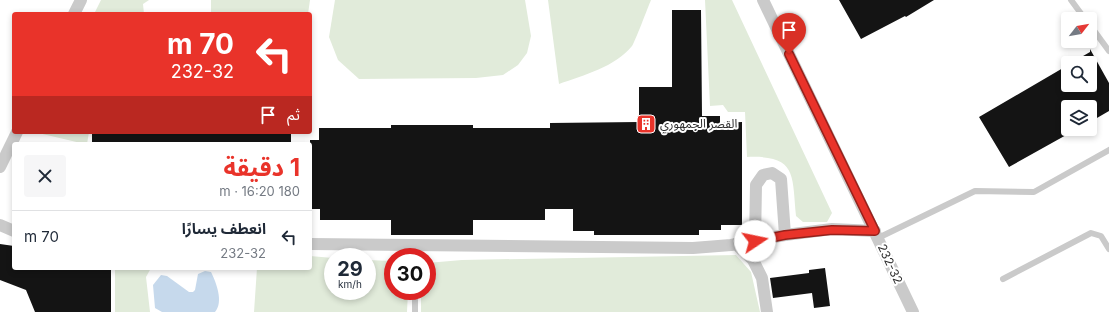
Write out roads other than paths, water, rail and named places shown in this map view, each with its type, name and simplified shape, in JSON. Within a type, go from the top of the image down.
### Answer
[{"type":"street","points":[[75,12],[81,0]]},
{"type":"street","name":"232-32","points":[[762,0],[913,312]]},
{"type":"street","points":[[0,167],[12,142]]},
{"type":"street","points":[[755,241],[756,184],[763,175],[772,173],[781,179],[785,235]]},
{"type":"street","points":[[0,225],[12,230]]},
{"type":"street","points":[[436,251],[693,248],[736,244],[785,235],[832,230],[876,234]]},
{"type":"street","points":[[312,244],[384,249]]},
{"type":"street","points":[[736,244],[753,260],[762,278],[767,312]]},
{"type":"lane","points":[[1072,0],[1080,12]]},
{"type":"lane","points":[[1097,35],[1109,52]]},
{"type":"lane","points":[[876,234],[975,191],[1034,192],[1109,150]]},
{"type":"lane","points":[[1003,279],[1091,233],[1101,236],[1109,249]]},
{"type":"lane","points":[[414,312],[415,300]]},
{"type":"water","points":[[205,271],[211,272],[218,292],[219,303],[215,312],[162,312],[155,308],[153,285],[161,275],[167,276],[189,292],[193,292],[195,290],[198,274]]},
{"type":"place","name":"القصر الجمهوري","points":[[646,124]]}]
